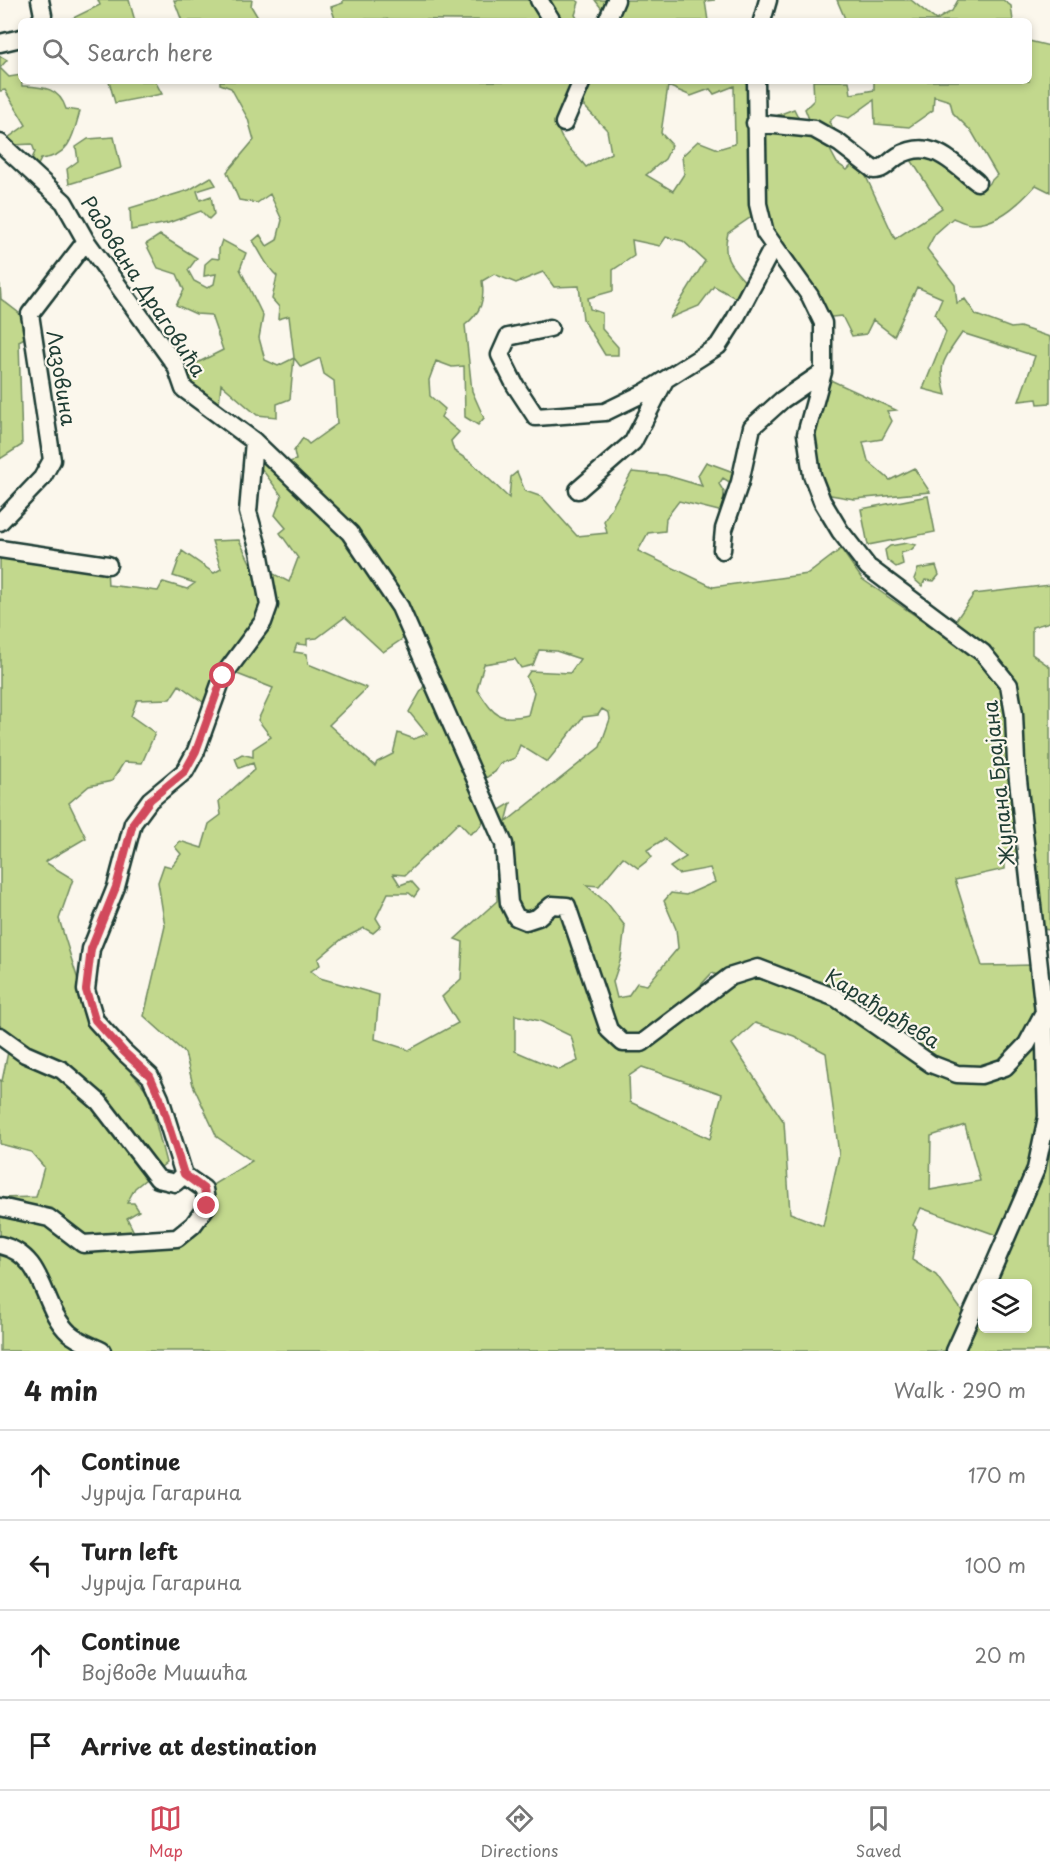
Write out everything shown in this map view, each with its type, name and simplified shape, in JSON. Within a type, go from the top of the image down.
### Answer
[{"type":"street","points":[[40,0],[42,18]]},
{"type":"street","points":[[539,0],[550,18]]},
{"type":"street","points":[[609,18],[616,0]]},
{"type":"street","points":[[763,18],[768,0]]},
{"type":"street","points":[[0,44],[18,39]]},
{"type":"street","points":[[564,123],[581,84]]},
{"type":"street","name":"Жупана Брајана","points":[[756,84],[758,204],[765,233],[810,296],[823,323],[822,372],[806,434],[808,456],[822,501],[856,554],[877,575],[983,653],[1009,685],[1044,1012],[1047,1117],[1036,1169],[988,1279]]},
{"type":"street","points":[[755,123],[814,129],[839,143],[874,170],[879,170],[903,154],[926,148],[940,153],[976,182]]},
{"type":"street","name":"Радована Драговића","points":[[0,143],[64,202],[86,240],[176,366],[184,390],[254,441],[350,532],[400,606],[457,740]]},
{"type":"street","name":"Лазовина","points":[[0,522],[42,478],[52,460],[51,438],[30,314],[86,240]]},
{"type":"street","points":[[550,328],[508,337],[501,355],[515,385],[536,417],[604,412],[644,393],[717,346],[734,321],[773,247]]},
{"type":"street","points":[[722,550],[724,530],[740,482],[752,427],[782,400],[822,372]]},
{"type":"street","points":[[578,490],[633,442],[665,380]]},
{"type":"street","points":[[0,1207],[49,1218],[83,1244],[177,1238],[193,1225],[207,1206],[204,1189],[184,1174],[160,1098],[150,1076],[95,1020],[86,990],[91,949],[116,887],[133,823],[150,800],[185,771],[196,751],[223,676],[263,622],[269,605],[260,551],[248,512],[254,441]]},
{"type":"street","points":[[0,549],[108,565]]},
{"type":"street","name":"Карађорђева","points":[[457,740],[504,844],[509,903],[516,917],[526,921],[538,917],[552,905],[567,906],[609,1030],[623,1043],[642,1043],[729,976],[758,968],[836,998],[931,1064],[957,1074],[981,1075],[1005,1067],[1027,1044],[1044,1012]]},
{"type":"street","points":[[0,1036],[25,1054],[62,1070],[99,1102],[158,1179],[175,1183],[184,1174]]},
{"type":"street","points":[[0,1245],[26,1258],[36,1269],[57,1317],[70,1334],[102,1351]]},
{"type":"street","points":[[955,1351],[978,1300]]},
{"type":"green space","points":[[98,0],[129,0],[134,18],[73,18],[100,5]]},
{"type":"green space","points":[[174,0],[252,0],[251,6],[258,18],[181,18]]},
{"type":"green space","points":[[343,0],[576,0],[579,2],[575,15],[577,18],[335,18],[331,7],[343,3]]},
{"type":"green space","points":[[595,0],[715,0],[705,1],[708,18],[609,18]]},
{"type":"green space","points":[[837,0],[911,0],[934,18],[845,18]]},
{"type":"green space","points":[[958,0],[1003,0],[1011,6],[1013,18],[940,18],[952,11]]},
{"type":"green space","points":[[1032,42],[1050,46],[1050,192],[1036,185],[1008,212],[981,224],[964,223],[953,218],[935,234],[927,249],[955,285],[957,303],[965,299],[976,315],[1011,328],[1020,327],[1050,337],[1050,403],[1038,404],[1037,399],[1019,401],[1035,356],[962,333],[942,368],[946,395],[923,389],[946,332],[935,314],[942,298],[917,287],[894,336],[873,320],[866,334],[852,336],[842,316],[821,318],[769,241],[759,135],[778,134],[778,115],[794,109],[808,137],[829,148],[837,163],[847,170],[852,165],[863,170],[895,239],[942,208],[908,155],[927,153],[949,165],[981,191],[997,175],[972,132],[953,113],[950,101],[934,96],[933,110],[909,127],[875,124],[874,100],[849,118],[836,115],[829,122],[840,137],[812,127],[805,109],[814,100],[813,84],[849,84],[851,94],[874,90],[874,84],[1032,84]]},
{"type":"green space","points":[[0,56],[7,60],[0,68]]},
{"type":"green space","points":[[0,68],[9,77],[18,76],[18,84],[22,86],[55,92],[66,109],[80,111],[69,143],[58,154],[41,159],[37,167],[31,161],[35,152],[32,144],[13,145],[8,138],[26,125],[5,90],[0,91]]},
{"type":"green space","points":[[110,84],[157,84],[162,94],[115,103]]},
{"type":"green space","points":[[220,84],[747,84],[751,217],[728,233],[726,242],[727,255],[732,267],[747,284],[739,300],[714,286],[699,306],[670,318],[705,261],[683,241],[666,237],[660,246],[632,240],[634,256],[613,270],[613,291],[588,298],[590,309],[602,313],[602,329],[618,347],[618,355],[605,355],[583,319],[579,286],[554,287],[543,272],[516,283],[494,274],[482,281],[481,306],[465,325],[472,391],[484,418],[478,425],[465,417],[464,366],[452,367],[436,361],[429,380],[430,396],[445,409],[441,417],[459,432],[451,441],[454,451],[471,462],[509,498],[511,477],[517,472],[525,491],[542,497],[577,536],[607,533],[604,521],[632,472],[665,475],[702,486],[698,475],[706,462],[747,477],[741,489],[723,478],[719,484],[724,492],[723,512],[679,501],[666,518],[665,531],[648,533],[638,551],[713,587],[808,574],[841,549],[862,579],[945,636],[974,594],[1050,585],[1050,622],[1032,627],[1032,654],[1050,667],[1050,930],[1042,929],[1018,854],[1005,857],[1005,869],[955,880],[982,966],[1033,965],[1050,1014],[1050,1351],[0,1351],[0,1198],[36,1197],[44,1167],[31,1152],[0,1144],[0,1080],[2,1081],[8,1052],[0,1041],[0,554],[107,569],[108,585],[158,591],[163,582],[187,589],[195,583],[173,576],[182,551],[214,573],[221,569],[212,541],[239,540],[260,583],[274,574],[289,582],[298,558],[280,533],[286,528],[275,515],[282,496],[255,460],[255,450],[286,463],[296,460],[294,451],[303,438],[309,444],[337,424],[334,381],[324,374],[320,358],[301,367],[294,358],[289,316],[278,319],[279,307],[272,299],[277,276],[253,241],[260,235],[267,246],[277,240],[282,220],[270,194],[257,203],[239,200],[227,172],[254,140],[248,119],[231,88]],"holes":[[[668,86],[691,96],[710,89],[714,94],[734,86],[735,144],[718,149],[698,141],[682,156],[684,174],[673,191],[646,175],[665,159],[672,145],[661,133]],[[563,104],[584,106],[607,130],[611,153],[586,167],[567,145],[559,131],[559,114]],[[345,617],[383,652],[404,638],[433,670],[409,712],[427,734],[414,739],[398,733],[393,754],[377,762],[375,766],[329,725],[367,688],[308,664],[307,654],[294,652],[297,644],[307,645],[307,639],[317,638]],[[539,650],[556,651],[580,659],[570,673],[530,671],[526,677],[534,692],[528,715],[509,717],[497,714],[477,689],[484,664],[515,659],[521,668],[533,665]],[[232,672],[273,688],[258,720],[271,737],[253,749],[253,757],[242,754],[235,758],[239,768],[253,763],[255,769],[219,801],[221,815],[209,824],[202,848],[180,841],[175,847],[181,854],[171,867],[164,865],[158,882],[165,926],[144,1016],[185,1053],[193,1085],[217,1137],[252,1161],[214,1184],[174,1245],[135,1234],[127,1218],[139,1211],[134,1203],[127,1203],[135,1188],[166,1163],[148,1092],[98,1032],[82,993],[59,919],[73,879],[45,862],[86,838],[69,803],[89,786],[112,781],[124,762],[142,763],[155,733],[131,716],[137,700],[170,699],[179,685],[203,702]],[[602,709],[609,713],[610,719],[600,747],[506,822],[511,803],[485,819],[470,788],[495,772],[500,764],[515,758],[520,745],[547,762],[583,717],[598,715]],[[485,819],[497,843],[497,901],[455,939],[463,942],[461,979],[442,997],[458,1023],[409,1050],[375,1039],[379,995],[320,978],[311,971],[320,965],[318,959],[342,939],[364,928],[373,933],[381,926],[376,918],[388,893],[409,893],[414,897],[419,890],[411,881],[400,885],[393,874],[405,875],[459,822],[470,834],[478,829]],[[664,839],[686,857],[670,867],[678,874],[710,868],[715,882],[686,895],[671,893],[664,901],[676,929],[678,948],[647,985],[637,983],[628,996],[617,998],[613,982],[621,958],[625,926],[608,904],[586,885],[599,886],[623,857],[638,868],[652,857],[647,850]],[[712,973],[733,981],[680,1007]],[[515,1015],[540,1021],[571,1036],[578,1061],[559,1070],[515,1051]],[[755,1023],[794,1036],[826,1053],[839,1155],[823,1226],[790,1213],[784,1122],[732,1044]],[[642,1067],[722,1094],[710,1139],[630,1102],[629,1076]],[[965,1125],[980,1181],[930,1190],[931,1136]],[[921,1208],[999,1236],[979,1279],[1032,1279],[1032,1333],[978,1333],[978,1280],[963,1312],[936,1275],[912,1260],[917,1229],[913,1225]]]},
{"type":"green space","points":[[114,137],[121,168],[69,184],[67,169],[78,161],[76,147],[88,139]]},
{"type":"green space","points":[[211,177],[216,185],[197,191],[200,200],[211,196],[214,214],[209,219],[201,211],[168,223],[131,230],[130,208],[189,190]]},
{"type":"green space","points":[[160,235],[197,258],[188,270],[194,281],[207,288],[214,284],[216,274],[204,276],[205,264],[212,258],[219,259],[222,240],[246,253],[240,269],[263,316],[259,338],[265,360],[278,366],[294,358],[290,399],[277,404],[277,417],[257,415],[221,384],[219,404],[209,406],[187,392],[185,369],[223,350],[211,315],[196,314],[176,305],[184,290],[177,274],[158,268],[146,244]]},
{"type":"green space","points":[[0,284],[1,299],[19,313],[28,336],[19,341],[22,445],[0,459]]},
{"type":"green space","points":[[826,378],[896,410],[887,411],[892,421],[882,439],[863,442],[868,461],[890,480],[914,468],[930,492],[854,499],[825,494],[810,434]]},
{"type":"green space","points":[[928,496],[935,532],[868,545],[861,509]]},
{"type":"green space","points":[[907,543],[916,545],[911,550],[901,553],[903,564],[896,567],[887,560],[885,550],[890,546]]},
{"type":"green space","points":[[936,566],[939,575],[934,581],[925,580],[922,586],[914,579],[918,569]]},
{"type":"route","points":[[207,1206],[204,1189],[184,1174],[160,1098],[150,1076],[95,1020],[86,990],[91,949],[116,887],[133,823],[150,800],[185,771],[196,751],[223,676]]}]
